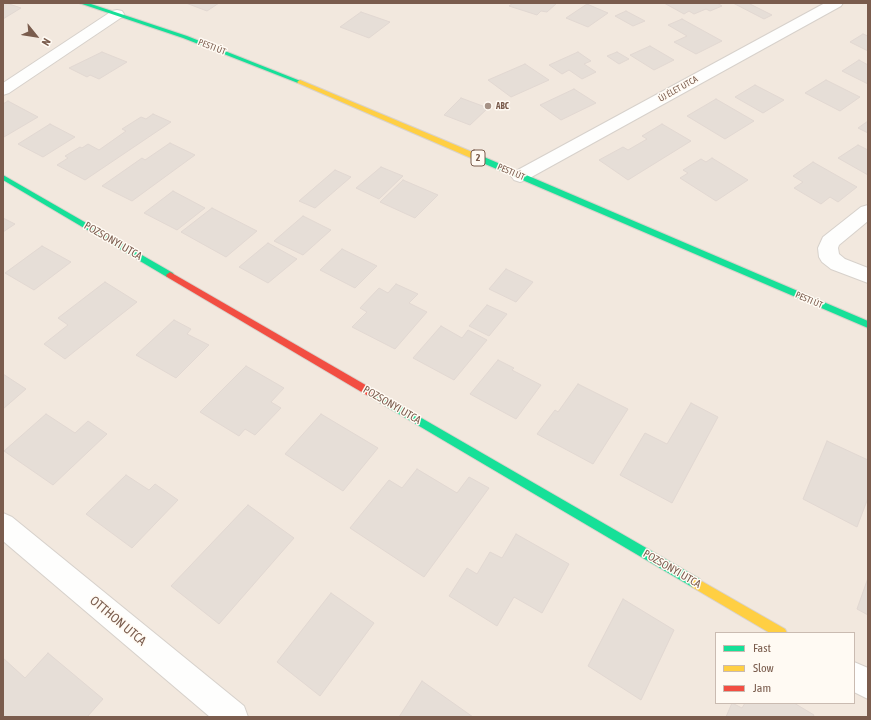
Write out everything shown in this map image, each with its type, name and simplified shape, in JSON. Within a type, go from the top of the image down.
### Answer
[{"type":"main road","name":"PESTI ÚT","points":[[82,3],[185,37],[317,89],[868,325]]},
{"type":"main road","name":"POZSONYI UTCA","points":[[3,177],[779,632]]},
{"type":"street","name":"ÚJ ÉLET UTCA","points":[[520,176],[836,3]]},
{"type":"street","points":[[3,90],[117,14]]},
{"type":"street","points":[[868,211],[830,242],[828,257],[838,264],[868,276]]},
{"type":"street","name":"OTTHON UTCA","points":[[3,525],[233,717]]},
{"type":"street","points":[[855,677],[868,684]]},
{"type":"shaded area","points":[[3,3],[868,3],[868,717],[3,717]]},
{"type":"building","points":[[3,3],[6,3],[21,8],[3,19]]},
{"type":"building","points":[[186,3],[219,3],[207,11]]},
{"type":"building","points":[[513,3],[557,3],[547,12],[541,11],[537,15],[509,6]]},
{"type":"building","points":[[664,3],[717,3],[722,6],[710,11],[706,9],[694,14],[689,11],[684,14]]},
{"type":"building","points":[[733,3],[748,3],[772,15],[764,19]]},
{"type":"building","points":[[587,4],[608,13],[588,27],[566,18]]},
{"type":"building","points":[[626,11],[645,21],[633,26],[615,16]]},
{"type":"building","points":[[361,12],[390,22],[369,38],[340,27]]},
{"type":"building","points":[[682,19],[722,41],[696,54],[674,42],[687,36],[668,25]]},
{"type":"building","points":[[863,34],[868,36],[868,51],[850,42]]},
{"type":"building","points":[[650,46],[674,60],[654,70],[630,55]]},
{"type":"building","points":[[102,52],[127,62],[99,79],[90,75],[87,77],[69,68]]},
{"type":"building","points":[[578,52],[591,61],[584,64],[596,72],[582,79],[569,70],[562,74],[549,65]]},
{"type":"building","points":[[617,52],[629,59],[619,64],[607,56]]},
{"type":"building","points":[[859,60],[868,65],[868,84],[842,71]]},
{"type":"building","points":[[525,64],[549,80],[511,97],[488,80]]},
{"type":"building","points":[[826,80],[860,97],[840,111],[805,93]]},
{"type":"building","points":[[755,85],[784,100],[763,113],[735,97]]},
{"type":"building","points":[[574,89],[596,103],[561,120],[540,105]]},
{"type":"building","points":[[461,98],[488,108],[470,125],[444,115]]},
{"type":"building","points":[[716,99],[754,121],[725,139],[687,116]]},
{"type":"building","points":[[8,101],[38,117],[4,137],[3,104]]},
{"type":"building","points":[[153,114],[171,122],[85,180],[57,165],[68,158],[65,156],[88,144],[99,150],[126,131],[122,129],[141,117],[146,119]]},
{"type":"building","points":[[868,121],[868,133],[858,128]]},
{"type":"building","points":[[50,124],[75,137],[43,157],[18,144]]},
{"type":"building","points":[[662,124],[691,141],[628,180],[599,160],[623,147],[628,150],[647,139],[642,136]]},
{"type":"building","points":[[170,143],[195,155],[132,201],[102,186],[142,158],[145,160]]},
{"type":"building","points":[[858,145],[868,150],[868,175],[838,158]]},
{"type":"building","points":[[712,158],[748,180],[716,201],[680,178],[688,173],[683,170],[701,159],[706,162]]},
{"type":"building","points":[[813,162],[857,187],[838,202],[830,197],[821,204],[794,188],[803,182],[793,176]]},
{"type":"building","points":[[381,167],[403,176],[379,199],[356,188]]},
{"type":"building","points":[[335,170],[351,177],[315,208],[299,201]]},
{"type":"building","points":[[403,180],[438,195],[415,218],[380,202]]},
{"type":"building","points":[[173,191],[205,208],[177,230],[144,213]]},
{"type":"building","points":[[212,208],[257,231],[226,257],[181,232]]},
{"type":"building","points":[[303,216],[331,230],[303,255],[274,241]]},
{"type":"building","points":[[3,218],[15,224],[3,232]]},
{"type":"building","points":[[268,243],[297,259],[268,283],[239,267]]},
{"type":"building","points":[[42,246],[71,262],[34,290],[5,273]]},
{"type":"building","points":[[342,249],[377,266],[355,288],[320,270]]},
{"type":"building","points":[[506,269],[533,282],[516,302],[489,289]]},
{"type":"building","points":[[105,282],[137,302],[65,359],[44,344],[68,325],[58,318]]},
{"type":"building","points":[[396,284],[418,294],[409,303],[427,312],[395,349],[352,327],[367,312],[360,308],[379,288],[388,293]]},
{"type":"building","points":[[487,305],[507,314],[489,336],[469,326]]},
{"type":"building","points":[[174,320],[191,329],[187,334],[209,345],[176,378],[136,355]]},
{"type":"building","points":[[441,326],[462,338],[468,330],[487,340],[454,380],[413,358]]},
{"type":"building","points":[[498,360],[514,368],[512,370],[541,385],[516,419],[470,394]]},
{"type":"building","points":[[246,366],[284,388],[271,402],[281,408],[255,435],[245,429],[239,436],[200,412]]},
{"type":"building","points":[[3,374],[26,389],[3,409]]},
{"type":"building","points":[[578,384],[628,409],[593,464],[537,434],[555,410],[558,412]]},
{"type":"building","points":[[691,403],[718,417],[672,503],[620,475],[645,433],[667,444]]},
{"type":"building","points":[[46,414],[75,433],[88,421],[107,434],[53,485],[4,451]]},
{"type":"building","points":[[321,414],[378,448],[343,491],[285,454]]},
{"type":"building","points":[[827,441],[868,460],[868,498],[857,527],[803,499]]},
{"type":"building","points":[[417,469],[457,493],[469,477],[489,488],[424,577],[350,528],[389,480],[402,488]]},
{"type":"building","points":[[126,475],[149,490],[155,484],[178,500],[132,548],[86,514]]},
{"type":"building","points":[[248,505],[294,538],[219,624],[171,586]]},
{"type":"building","points":[[516,534],[569,564],[542,613],[514,597],[497,626],[449,596],[467,568],[477,574],[490,552],[502,558]]},
{"type":"building","points":[[868,578],[868,615],[857,609]]},
{"type":"building","points":[[331,593],[374,623],[320,696],[277,662]]},
{"type":"building","points":[[623,599],[674,630],[641,700],[588,666]]},
{"type":"building","points":[[48,653],[103,699],[87,717],[3,717],[3,658],[25,678]]},
{"type":"building","points":[[422,681],[473,717],[399,717]]},
{"type":"building","points":[[732,704],[742,708],[744,704],[796,704],[814,715],[813,717],[726,717]]},
{"type":"traffic: fast","points":[[82,3],[185,37],[300,82]]},
{"type":"traffic: fast","points":[[481,159],[868,325]]},
{"type":"traffic: fast","points":[[3,177],[170,275]]},
{"type":"traffic: fast","points":[[373,394],[696,583]]},
{"type":"traffic: slow","points":[[300,82],[481,159]]},
{"type":"traffic: slow","points":[[696,583],[779,632]]},
{"type":"traffic: jam","points":[[170,275],[373,394]]},
{"type":"place","name":"ABC","points":[[488,106]]}]
